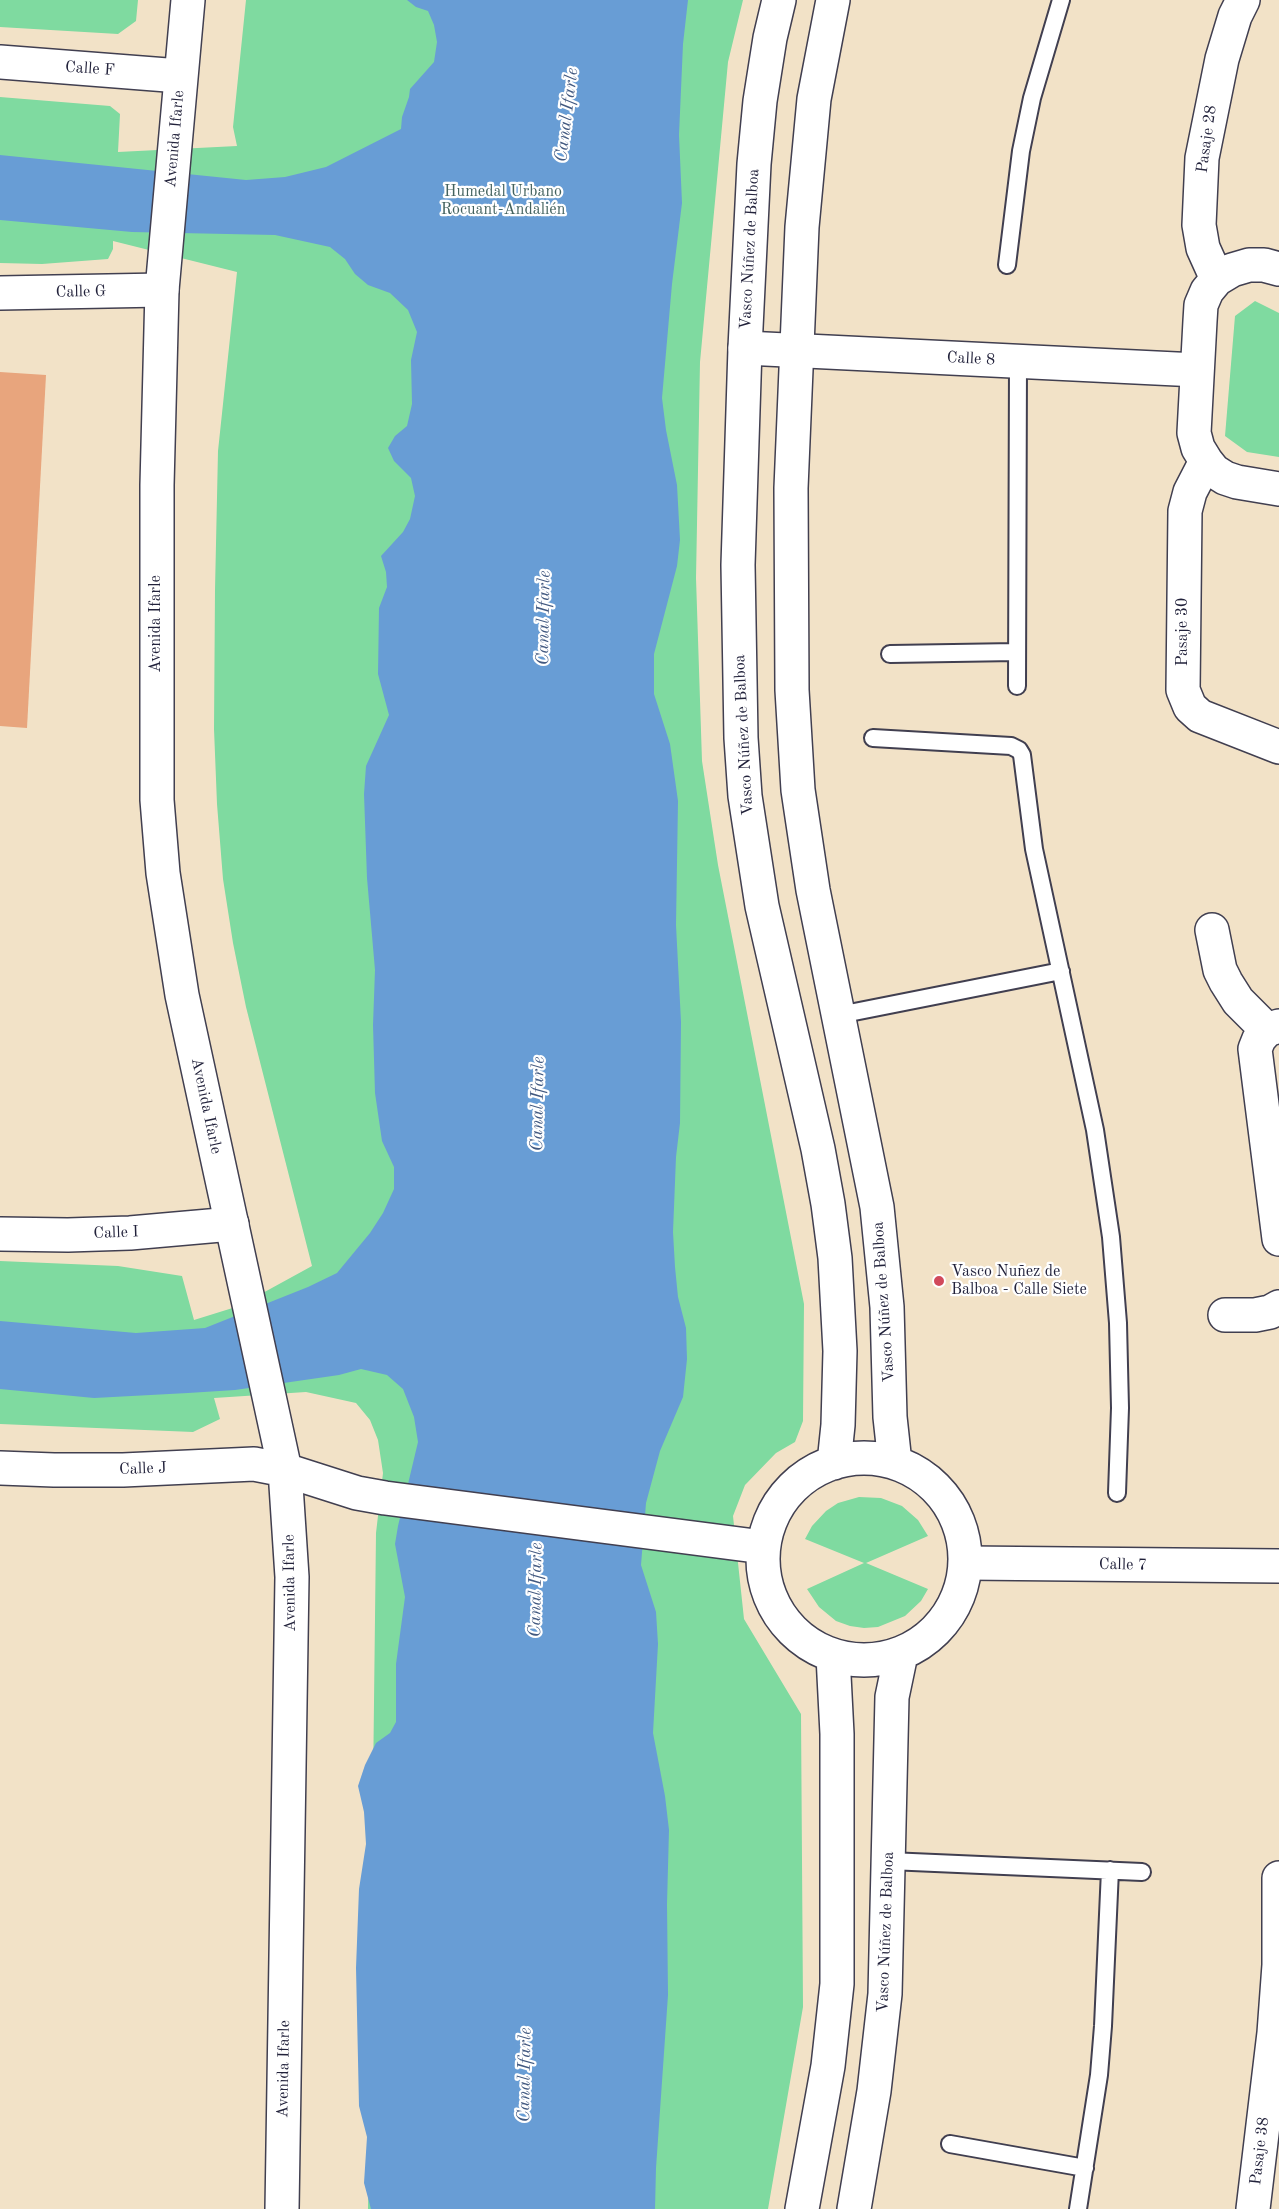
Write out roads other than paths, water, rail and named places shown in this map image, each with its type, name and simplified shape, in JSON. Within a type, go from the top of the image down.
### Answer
[{"type":"street","name":"Avenida Ifarle","points":[[188,0],[162,290],[157,485],[157,800],[163,873],[182,995],[285,1470],[292,1577],[282,2209]]},
{"type":"street","name":"Vasco Núñez de Balboa","points":[[779,0],[770,38],[754,164],[738,566],[741,738],[745,796],[762,906],[818,1149],[830,1215],[835,1258],[840,1351],[838,1425],[834,1463]]},
{"type":"street","name":"Vasco Núñez de Balboa","points":[[833,0],[814,99],[807,164],[796,351],[791,510],[794,740],[798,790],[813,890],[880,1228],[887,1307],[890,1417],[895,1463]]},
{"type":"street","name":"Pasaje 28","points":[[1217,279],[1203,248],[1199,225],[1202,158],[1222,59],[1235,16],[1243,0]]},
{"type":"street","name":"Calle F","points":[[0,62],[180,76]]},
{"type":"street","points":[[1279,269],[1264,265],[1249,265],[1232,270],[1217,279],[1207,291],[1201,305],[1194,434],[1198,448],[1214,471],[1237,482],[1279,489]]},
{"type":"street","name":"Calle G","points":[[0,293],[162,290]]},
{"type":"street","name":"Calle 8","points":[[745,348],[1197,370]]},
{"type":"street","name":"Pasaje 30","points":[[1206,461],[1194,484],[1185,511],[1183,690],[1190,707],[1200,716],[1279,747]]},
{"type":"street","points":[[1212,930],[1220,970],[1226,982],[1238,1001],[1273,1028],[1259,1039],[1255,1049],[1255,1060],[1279,1239]]},
{"type":"street","name":"Calle I","points":[[0,1234],[120,1234],[232,1224]]},
{"type":"street","points":[[1225,1316],[1255,1315],[1270,1312],[1279,1307]]},
{"type":"street","points":[[854,1458],[895,1463],[924,1478],[947,1501],[962,1530],[966,1563],[957,1601],[947,1618],[934,1633],[919,1645],[901,1654],[867,1661],[833,1656],[802,1640],[778,1614],[765,1582],[762,1564],[763,1546],[772,1515],[781,1501],[804,1477],[834,1463],[854,1458]]},
{"type":"street","name":"Calle J","points":[[0,1468],[123,1470],[254,1464],[285,1470],[357,1493],[385,1498],[763,1546]]},
{"type":"street","name":"Calle 7","points":[[966,1563],[1279,1566]]},
{"type":"street","name":"Vasco Núñez de Balboa","points":[[854,2209],[881,2041],[888,1946],[892,1697],[901,1654]]},
{"type":"street","points":[[802,2209],[828,2066],[837,1984],[837,1734],[833,1656]]},
{"type":"street","name":"Pasaje 38","points":[[1253,2209],[1274,2033],[1279,1965],[1279,1878]]},
{"type":"lane","points":[[1007,265],[1021,151],[1035,87],[1060,0]]},
{"type":"lane","points":[[1017,686],[1018,361]]},
{"type":"lane","points":[[890,654],[1016,652]]},
{"type":"lane","points":[[873,738],[1011,746],[1019,750],[1023,761],[1034,849],[1095,1130],[1111,1237],[1118,1323],[1120,1408],[1117,1493]]},
{"type":"lane","points":[[839,1015],[1061,971]]},
{"type":"lane","points":[[889,1861],[1142,1872]]},
{"type":"lane","points":[[1078,2209],[1103,2026],[1110,1870]]},
{"type":"lane","points":[[950,2144],[1085,2168]]},
{"type":"water","name":"Humedal Urbano Rocuant-Andalién","points":[[407,0],[688,0],[683,44],[679,135],[682,203],[662,398],[677,485],[680,540],[677,566],[654,654],[654,694],[670,744],[678,801],[676,925],[681,1022],[680,1123],[676,1157],[673,1232],[678,1297],[686,1328],[687,1359],[683,1397],[660,1451],[646,1503],[641,1565],[656,1612],[658,1644],[653,1733],[669,1830],[668,1995],[655,2209],[371,2209],[364,2183],[367,2137],[359,2106],[356,1968],[359,1889],[366,1844],[364,1812],[358,1786],[376,1743],[390,1733],[396,1722],[396,1664],[405,1597],[395,1544],[418,1442],[414,1417],[403,1389],[387,1375],[361,1369],[339,1375],[235,1390],[188,1393],[94,1398],[0,1389],[0,1321],[136,1333],[205,1328],[337,1273],[370,1233],[383,1213],[394,1189],[394,1167],[382,1141],[375,1093],[373,1025],[375,970],[367,878],[364,794],[366,766],[389,715],[378,674],[379,608],[387,587],[386,572],[381,556],[403,532],[410,519],[415,496],[411,478],[394,461],[388,448],[395,436],[407,426],[412,404],[411,360],[417,332],[408,310],[390,293],[368,285],[355,274],[345,259],[330,247],[275,235],[132,232],[0,220],[0,155],[246,180],[285,177],[326,167],[401,129],[410,89],[434,62],[437,42],[434,25],[428,11],[416,7]]},
{"type":"place","name":"Vasco Nuñez de Balboa - Calle Siete","points":[[939,1281]]},
{"type":"water label","name":"Canal Ifarle","points":[[567,115]]},
{"type":"water label","name":"Canal Ifarle","points":[[544,618]]},
{"type":"water label","name":"Canal Ifarle","points":[[538,1104]]},
{"type":"water label","name":"Canal Ifarle","points":[[536,1590]]},
{"type":"water label","name":"Canal Ifarle","points":[[525,2075]]}]
